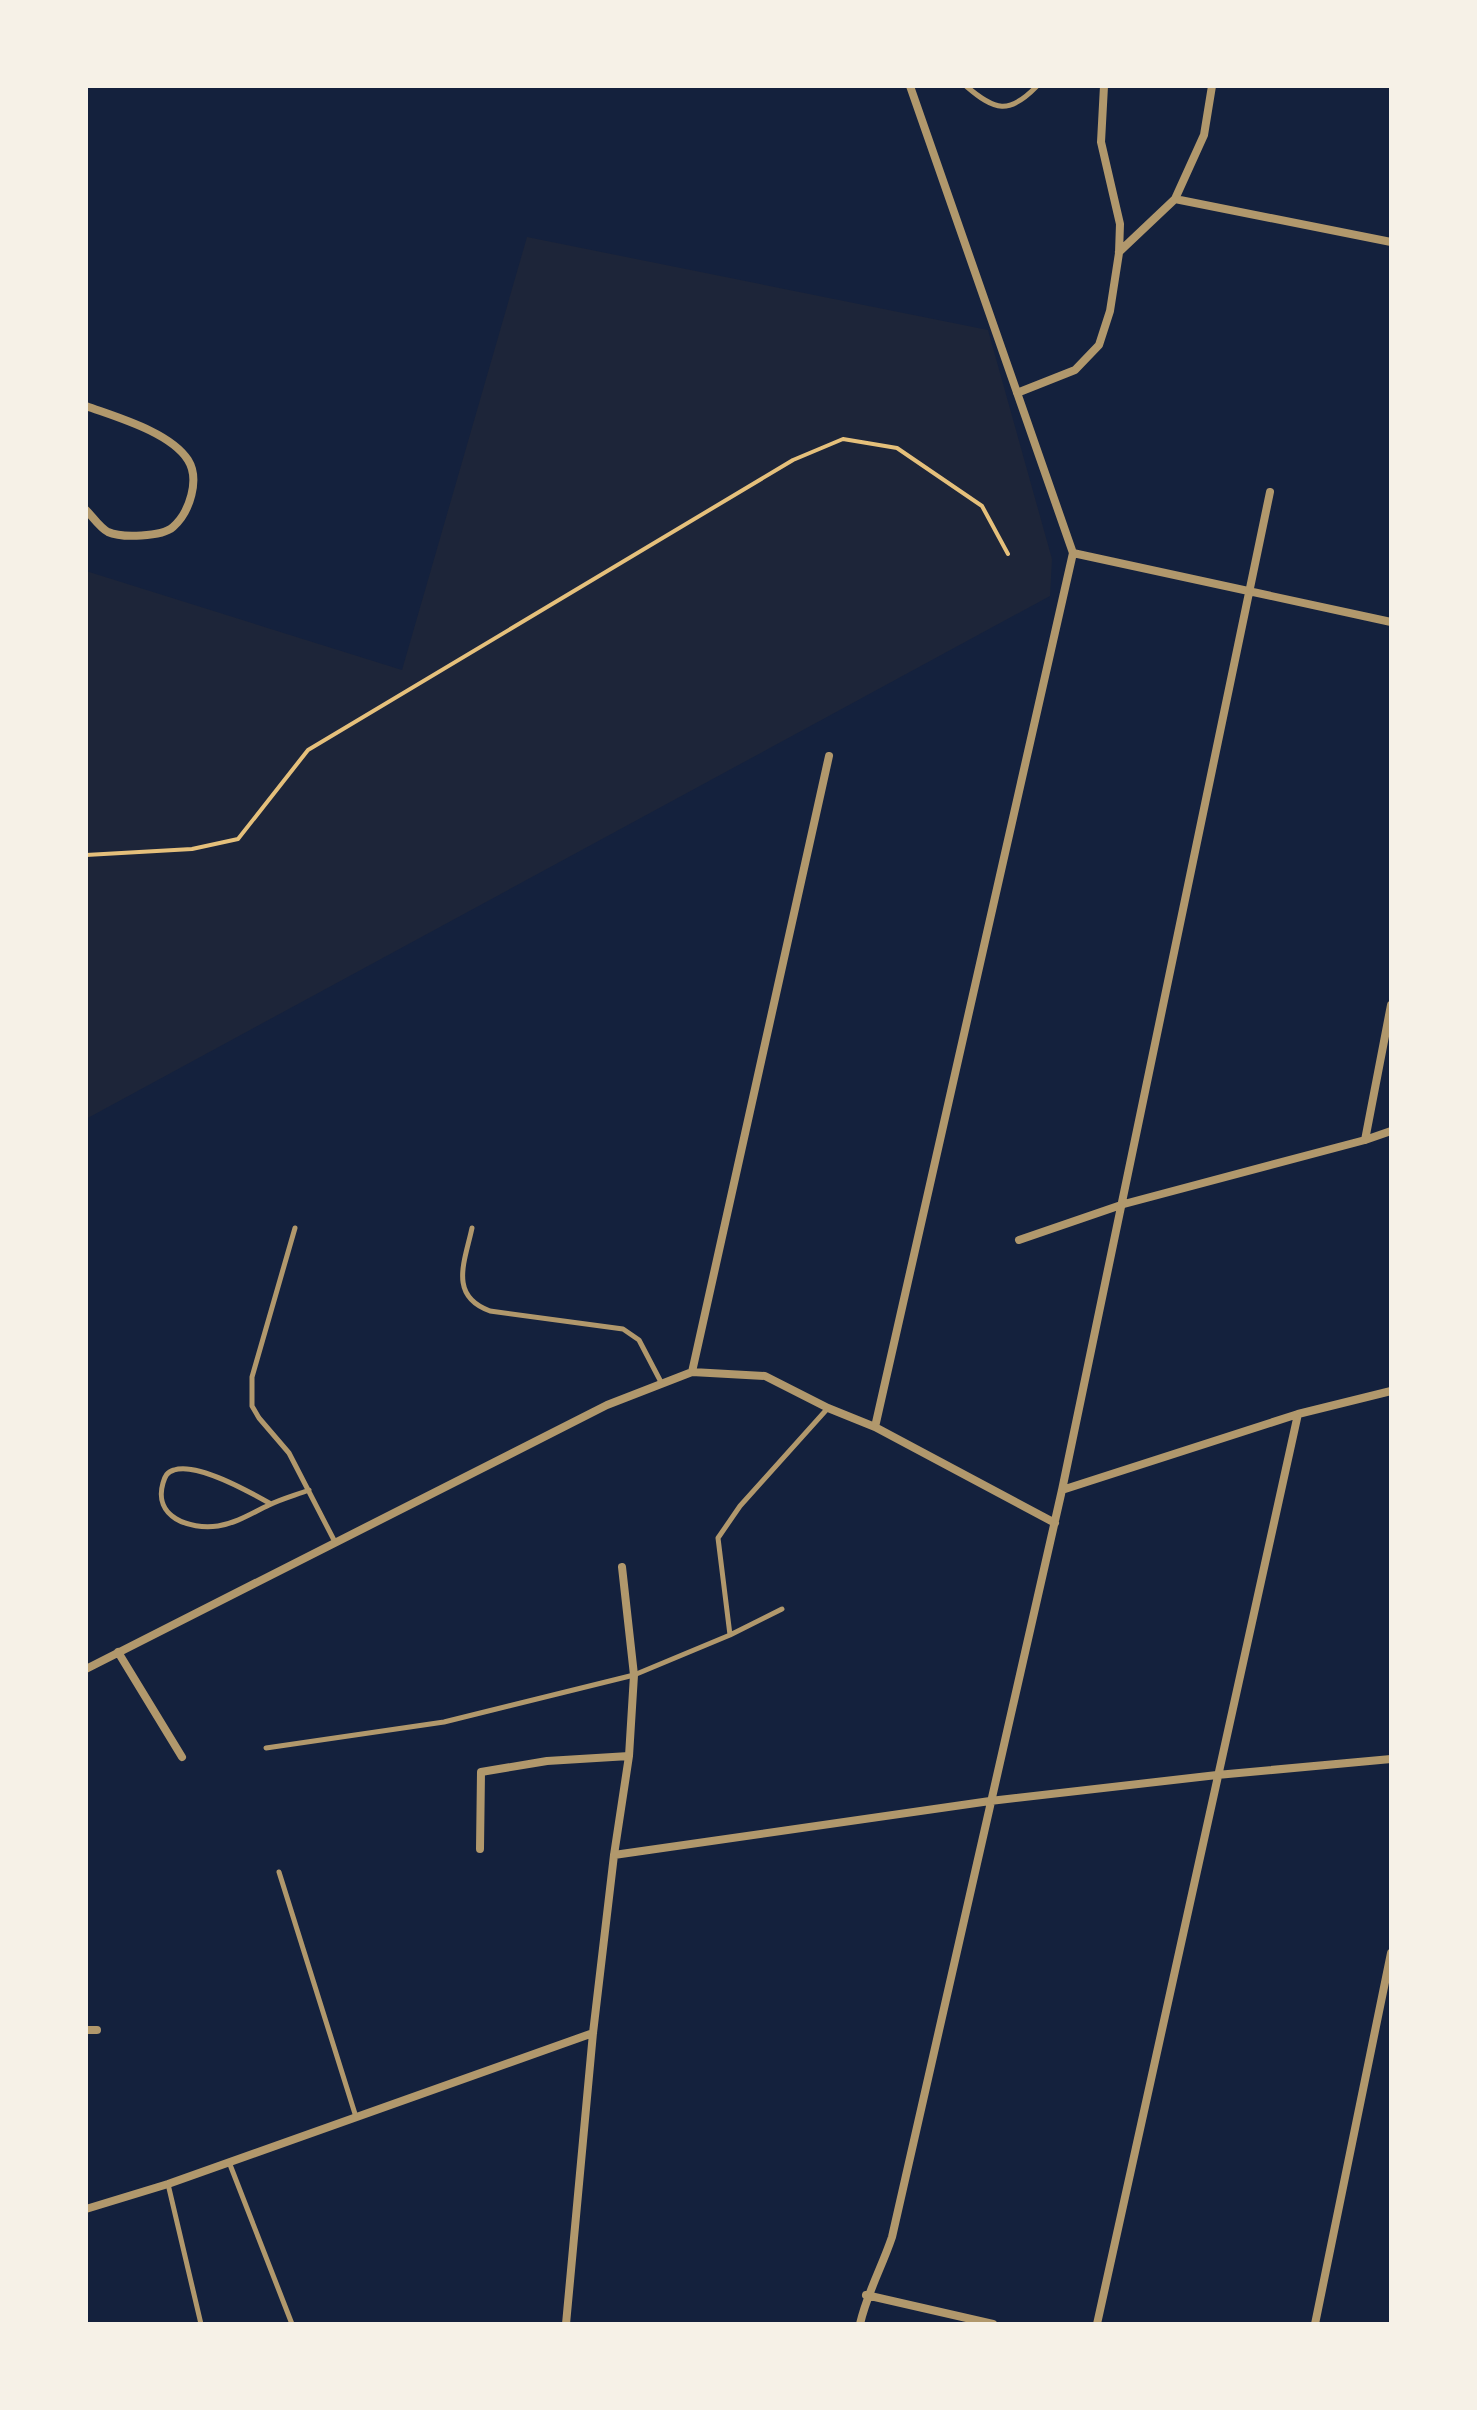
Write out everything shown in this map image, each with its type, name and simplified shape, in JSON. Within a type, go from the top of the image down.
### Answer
[{"type":"street","points":[[875,1427],[1073,553],[910,86]]},
{"type":"street","points":[[1017,393],[1075,370],[1099,345],[1110,311],[1120,224],[1101,142],[1104,86]]},
{"type":"street","points":[[1119,253],[1175,199],[1204,135],[1212,86]]},
{"type":"street","points":[[1175,199],[1391,242]]},
{"type":"street","points":[[86,406],[155,431],[187,458],[195,477],[188,506],[172,528],[150,536],[107,532],[86,510]]},
{"type":"street","points":[[860,2324],[866,2295],[882,2268],[892,2237],[1055,1523],[1124,1204],[1270,492]]},
{"type":"street","points":[[1073,553],[1391,622]]},
{"type":"street","points":[[692,1372],[829,756]]},
{"type":"street","points":[[1365,1140],[1391,1005]]},
{"type":"street","points":[[1019,1240],[1124,1204],[1391,1131]]},
{"type":"street","points":[[86,1669],[607,1405],[692,1372],[765,1376],[828,1408],[875,1427],[1055,1523]]},
{"type":"street","points":[[1062,1490],[1298,1414],[1391,1391]]},
{"type":"street","points":[[1097,2324],[1298,1414]]},
{"type":"street","points":[[566,2324],[593,2033],[629,1756],[634,1675],[622,1567]]},
{"type":"street","points":[[118,1652],[182,1757]]},
{"type":"street","points":[[480,1849],[481,1772],[547,1761],[629,1756]]},
{"type":"street","points":[[614,1855],[990,1801],[1391,1759]]},
{"type":"street","points":[[1315,2324],[1391,1953]]},
{"type":"street","points":[[86,2030],[97,2030]]},
{"type":"street","points":[[86,2209],[168,2184],[593,2033]]},
{"type":"street","points":[[866,2295],[993,2324]]},
{"type":"lane","points":[[966,86],[988,103],[1002,107],[1023,100],[1037,86]]},
{"type":"lane","points":[[295,1228],[252,1377],[250,1394],[259,1418],[289,1453],[335,1542]]},
{"type":"lane","points":[[472,1228],[462,1278],[468,1298],[477,1307],[612,1327],[632,1333],[639,1340],[662,1384]]},
{"type":"lane","points":[[730,1635],[718,1538],[740,1506],[828,1408]]},
{"type":"lane","points":[[271,1504],[246,1489],[183,1468],[170,1470],[164,1477],[160,1492],[161,1504],[167,1514],[178,1521],[217,1526],[242,1519],[309,1490]]},
{"type":"lane","points":[[266,1748],[444,1722],[634,1675],[730,1635],[782,1609]]},
{"type":"lane","points":[[279,1872],[356,2117]]},
{"type":"lane","points":[[228,2161],[292,2324]]},
{"type":"lane","points":[[168,2184],[201,2324]]},
{"type":"path","points":[[86,855],[192,849],[238,839],[308,750],[793,460],[843,439],[897,448],[982,506],[1008,554]]},
{"type":"shaded area","points":[[527,237],[988,330],[1052,559],[1050,596],[86,1119],[86,571],[402,670]]}]
